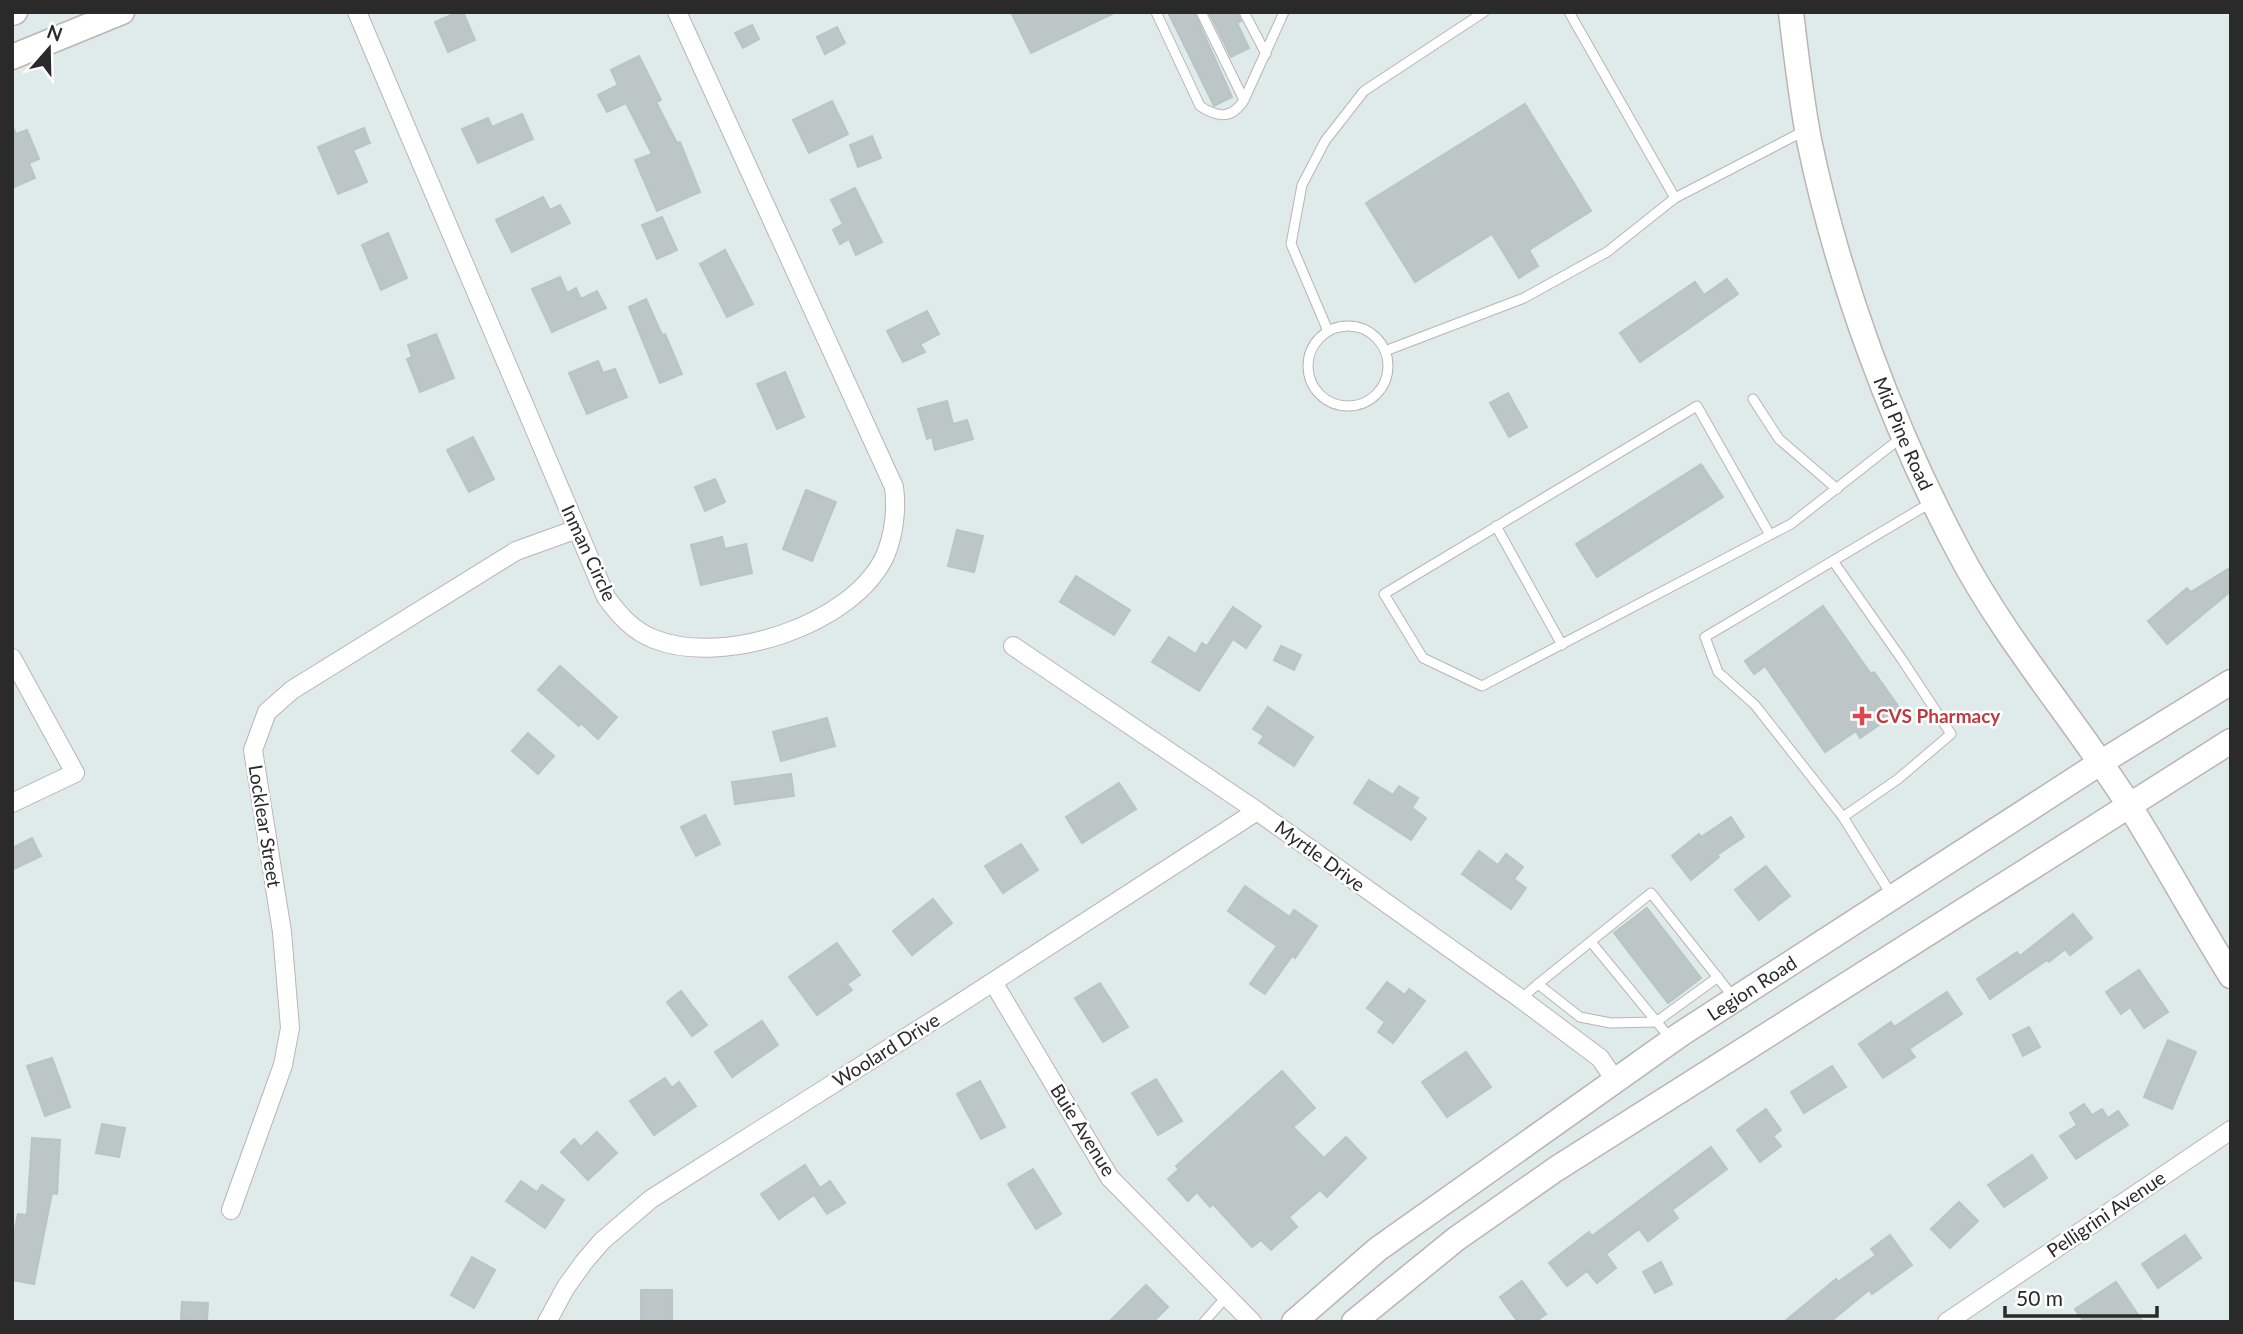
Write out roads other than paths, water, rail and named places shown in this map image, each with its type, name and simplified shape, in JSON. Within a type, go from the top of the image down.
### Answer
[{"type":"main road","points":[[17,55],[85,12]]},
{"type":"main road","points":[[17,55],[122,12]]},
{"type":"main road","name":"Mid Pine Road","points":[[1791,12],[1808,130],[1831,226],[1859,319],[1904,436],[1933,501],[1993,610],[2129,804],[2230,973]]},
{"type":"main road","name":"Legion Road","points":[[1294,1322],[1378,1249],[1615,1080],[1664,1031],[1735,999],[2231,682]]},
{"type":"main road","points":[[1354,1322],[1456,1239],[1556,1169],[2231,741]]},
{"type":"street","name":"Inman Circle","points":[[357,12],[606,597],[620,616],[638,631],[654,639],[677,646],[737,645],[800,628],[847,601],[871,578],[885,555],[896,506],[894,487],[677,12]]},
{"type":"street","name":"Locklear Street","points":[[230,1210],[283,1065],[290,1028],[282,932],[253,750],[267,712],[292,691],[516,551],[577,529]]},
{"type":"street","name":"Myrtle Drive","points":[[1013,646],[1257,811],[1521,999],[1600,1058],[1615,1080]]},
{"type":"street","points":[[12,658],[75,773],[12,803]]},
{"type":"street","name":"Woolard Drive","points":[[547,1322],[566,1287],[584,1262],[610,1234],[651,1199],[1257,811]]},
{"type":"street","name":"Buie Avenue","points":[[993,982],[1111,1178],[1252,1322]]},
{"type":"street","name":"Pelligrini Avenue","points":[[1947,1322],[2231,1130]]},
{"type":"lane","points":[[1156,12],[1200,106],[1211,113],[1225,115],[1238,111],[1284,12]]},
{"type":"lane","points":[[1201,12],[1244,100]]},
{"type":"lane","points":[[1244,12],[1266,54]]},
{"type":"lane","points":[[1328,331],[1291,244],[1302,186],[1325,141],[1364,91],[1484,12]]},
{"type":"lane","points":[[1569,12],[1675,198]]},
{"type":"lane","points":[[1385,351],[1524,298],[1607,253],[1675,198],[1808,130]]},
{"type":"lane","points":[[1350,326],[1361,328],[1371,333],[1385,351],[1387,377],[1373,398],[1361,404],[1335,404],[1323,398],[1314,388],[1309,376],[1311,350],[1318,339],[1328,331],[1350,326]]},
{"type":"lane","points":[[1753,399],[1779,439],[1837,489]]},
{"type":"lane","points":[[1770,535],[1697,406],[1384,594],[1423,658],[1482,686],[1791,524],[1904,436]]},
{"type":"lane","points":[[1893,897],[1843,817],[1755,705],[1718,672],[1705,637],[1933,501]]},
{"type":"lane","points":[[1496,526],[1562,645]]},
{"type":"lane","points":[[1833,561],[1951,734],[1898,779],[1843,817]]},
{"type":"lane","points":[[1521,999],[1651,893],[1735,999]]},
{"type":"lane","points":[[1591,942],[1664,1031]]},
{"type":"lane","points":[[1664,1031],[1718,977]]},
{"type":"lane","points":[[1538,984],[1580,1017],[1664,1031]]},
{"type":"lane","points":[[1567,1033],[1580,1017]]},
{"type":"lane","points":[[1204,1322],[1227,1296]]},
{"type":"place","name":"CVS Pharmacy","points":[[1862,716]]}]
